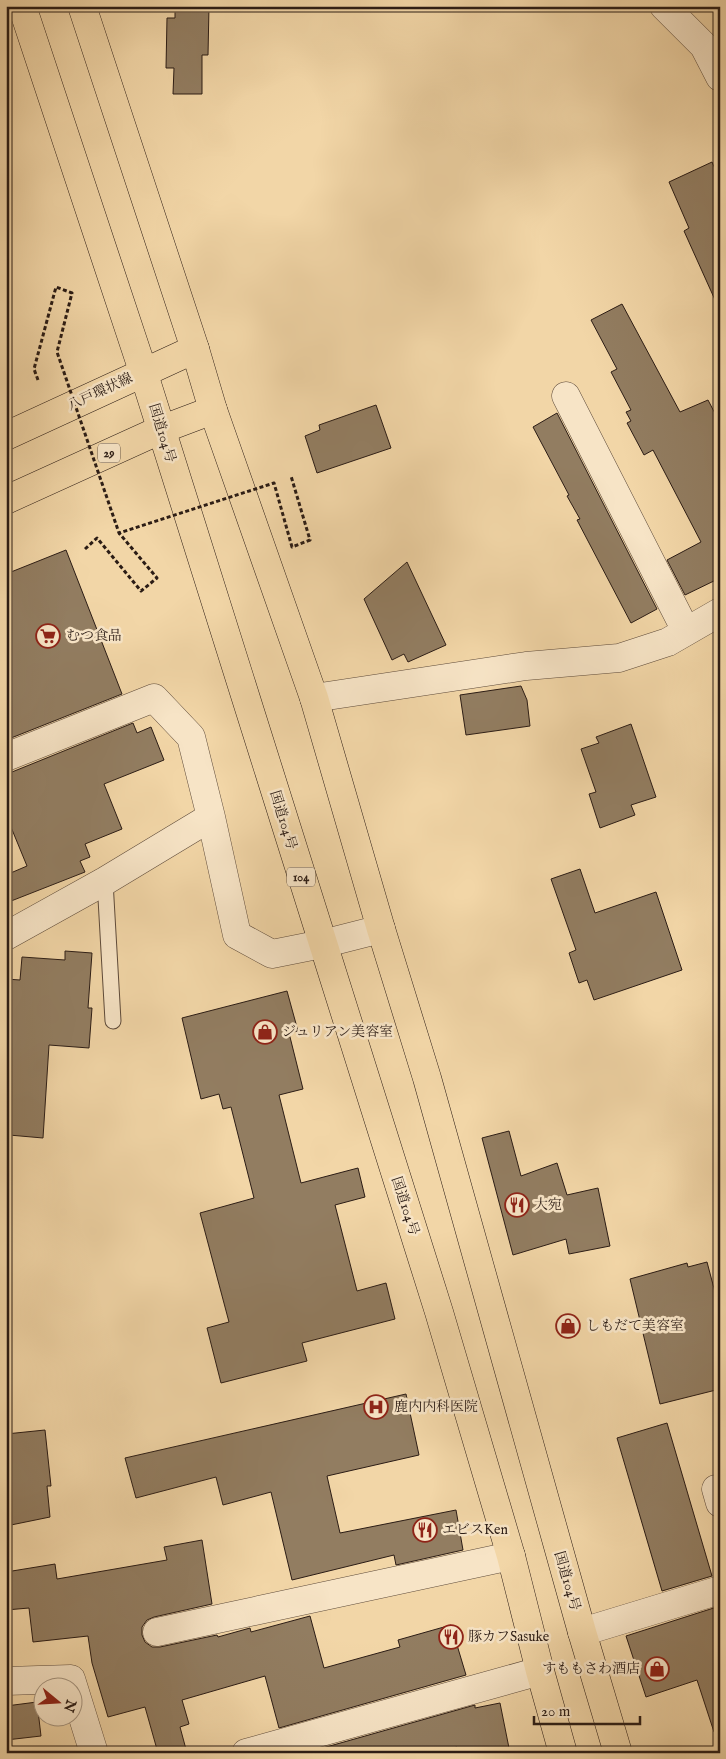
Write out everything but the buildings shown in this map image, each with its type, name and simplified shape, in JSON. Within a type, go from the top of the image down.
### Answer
[{"type":"main road","name":"国道104号","points":[[22,6],[143,372],[439,1312],[511,1556],[563,1753]]},
{"type":"main road","name":"国道104号","points":[[82,6],[195,349],[213,410],[314,698],[381,929],[427,1078],[582,1632],[618,1753]]},
{"type":"main road","name":"八戸環状線","points":[[6,436],[195,349]]},
{"type":"main road","name":"29","points":[[6,500],[160,430],[213,410]]},
{"type":"street","points":[[664,6],[704,46],[720,77]]},
{"type":"street","points":[[566,396],[686,631]]},
{"type":"street","points":[[314,698],[526,666],[619,658],[668,642],[720,612]]},
{"type":"street","points":[[6,757],[154,698],[191,737],[237,935],[272,954],[381,929]]},
{"type":"street","points":[[6,936],[106,881],[211,817]]},
{"type":"street","points":[[157,1632],[511,1556]]},
{"type":"street","points":[[582,1632],[720,1590]]},
{"type":"street","points":[[246,1753],[540,1671]]},
{"type":"street","points":[[6,1680],[71,1679],[94,1753]]},
{"type":"lane","points":[[106,881],[113,1021]]},
{"type":"path","points":[[38,380],[34,369],[56,287],[72,293],[58,352],[119,533],[157,578],[141,592],[96,538],[85,549]]},
{"type":"path","points":[[119,533],[274,483],[292,547],[310,540],[291,476]]},
{"type":"place","name":"むつ食品","points":[[48,636]]},
{"type":"place","name":"ジュリアン美容室","points":[[265,1032]]},
{"type":"place","name":"大宛","points":[[517,1205]]},
{"type":"place","name":"しもだて美容室","points":[[568,1326]]},
{"type":"place","name":"鹿内内科医院","points":[[376,1407]]},
{"type":"place","name":"エビスKen","points":[[425,1530]]},
{"type":"place","name":"豚カフSasuke","points":[[451,1637]]},
{"type":"place","name":"すももさわ酒店","points":[[657,1669]]}]
